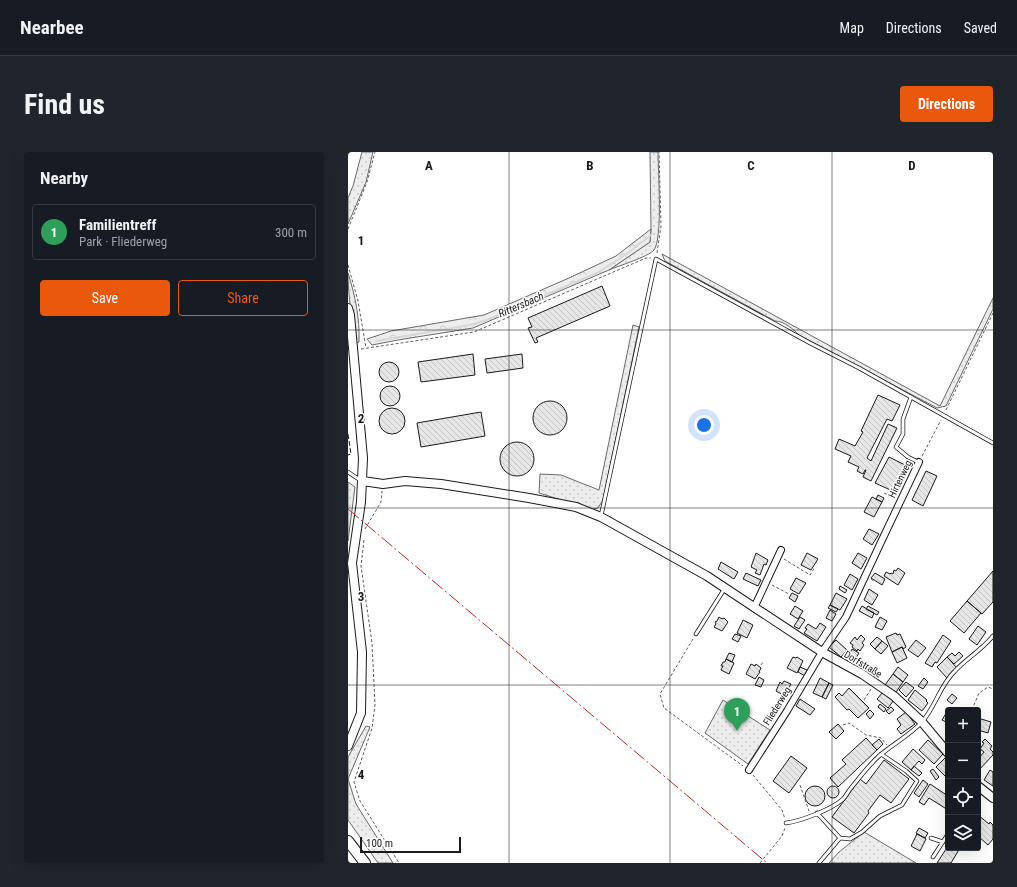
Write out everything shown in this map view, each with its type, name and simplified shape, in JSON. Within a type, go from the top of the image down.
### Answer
[{"type":"main road","points":[[348,841],[365,863]]},
{"type":"street","points":[[348,308],[363,458],[363,481],[352,563],[362,652],[362,713],[348,746]]},
{"type":"street","name":"Hirtenweg","points":[[822,652],[846,617],[919,462]]},
{"type":"street","name":"Dorfstraße","points":[[363,481],[383,484],[405,481],[440,484],[576,507],[601,518],[700,572],[822,652],[894,696],[922,722],[945,749]]},
{"type":"street","points":[[754,608],[780,553]]},
{"type":"street","name":"Fliederweg","points":[[749,770],[787,711],[822,652]]},
{"type":"street","points":[[981,788],[993,798]]},
{"type":"lane","points":[[601,518],[656,259],[993,443]]},
{"type":"lane","points":[[911,397],[903,419],[903,434],[896,447],[908,457],[919,462]]},
{"type":"lane","points":[[348,472],[363,481]]},
{"type":"lane","points":[[696,634],[725,588]]},
{"type":"lane","points":[[786,824],[811,816],[843,800],[854,784],[881,754],[922,722],[954,672],[968,659],[986,646],[993,636]]},
{"type":"lane","points":[[817,813],[840,838],[850,839],[862,832],[880,816],[902,805],[917,781],[906,771],[881,754]]},
{"type":"lane","points":[[819,863],[840,838]]},
{"type":"lane","points":[[931,838],[943,842]]},
{"type":"lane","points":[[933,857],[945,839]]},
{"type":"path","points":[[348,229],[367,182],[375,152]]},
{"type":"path","points":[[353,348],[366,349],[474,332],[646,258],[656,259],[661,226],[659,152]]},
{"type":"path","points":[[348,265],[358,301],[366,349]]},
{"type":"path","name":"Hirtenweg","points":[[919,462],[944,415],[993,313]]},
{"type":"path","points":[[365,529],[381,502],[383,484]]},
{"type":"path","points":[[884,493],[900,501]]},
{"type":"path","points":[[364,536],[361,566],[372,643],[375,705],[372,728],[354,782],[360,801],[399,863]]},
{"type":"path","points":[[780,553],[810,574],[815,567]]},
{"type":"path","points":[[766,582],[789,594]]},
{"type":"path","points":[[696,634],[660,694],[664,708],[749,770],[782,810],[786,824],[782,836],[760,863]]},
{"type":"path","points":[[864,700],[875,684]]},
{"type":"path","points":[[973,707],[979,693],[988,687],[993,689]]},
{"type":"path","points":[[843,725],[849,722],[866,735],[881,738],[889,748]]},
{"type":"path","points":[[800,785],[811,816]]},
{"type":"green space","points":[[362,152],[373,152],[366,182],[348,224],[348,198],[353,186]]},
{"type":"green space","points":[[650,152],[658,152],[659,218],[657,243],[651,253],[609,270],[650,242]]},
{"type":"green space","points":[[651,229],[650,242],[609,270],[473,328],[372,345],[367,339],[391,331],[484,315],[616,256]]},
{"type":"green space","points":[[662,254],[940,406],[993,298],[993,309],[946,406],[937,408],[799,335],[785,324],[775,321],[665,261]]},
{"type":"green space","points":[[348,273],[358,316],[359,342],[356,343],[349,299]]},
{"type":"green space","points":[[633,325],[639,327],[603,500],[598,508],[590,510],[539,493],[540,474],[561,475],[599,490]]},
{"type":"green space","points":[[348,482],[355,487],[348,541]]},
{"type":"green space","points":[[723,700],[770,730],[748,764],[705,733]]},
{"type":"green space","points":[[366,726],[370,727],[348,779],[348,757]]},
{"type":"green space","points":[[348,779],[356,804],[393,863],[378,863],[348,820]]},
{"type":"green space","points":[[864,832],[916,863],[829,863],[839,852]]},
{"type":"building","points":[[602,286],[610,306],[536,338],[538,342],[535,343],[528,328],[532,327],[528,318]]},
{"type":"building","points":[[473,354],[475,375],[421,382],[418,362]]},
{"type":"building","points":[[522,354],[523,368],[487,373],[485,359]]},
{"type":"building","points":[[385,362],[393,362],[399,368],[399,376],[393,382],[385,382],[379,376],[379,368]]},
{"type":"building","points":[[386,386],[394,386],[400,392],[400,400],[394,406],[386,406],[380,400],[380,392]]},
{"type":"building","points":[[878,395],[900,405],[892,421],[887,419],[867,458],[871,461],[888,424],[897,428],[871,481],[863,477],[866,470],[863,474],[857,471],[859,467],[848,462],[851,456],[835,449],[839,439],[855,446],[863,432],[861,431]]},
{"type":"building","points":[[553,401],[562,406],[566,411],[566,425],[562,430],[557,434],[547,435],[543,434],[534,425],[533,415],[534,411],[543,402]]},
{"type":"building","points":[[392,408],[401,412],[405,421],[401,430],[392,434],[383,430],[379,421],[383,412]]},
{"type":"building","points":[[481,412],[485,436],[421,447],[417,423]]},
{"type":"building","points":[[520,442],[529,447],[533,452],[533,466],[529,471],[524,475],[514,476],[510,475],[501,466],[500,456],[501,452],[510,443]]},
{"type":"building","points":[[889,457],[909,467],[897,493],[875,483]]},
{"type":"building","points":[[926,471],[937,476],[923,506],[912,500]]},
{"type":"building","points":[[878,495],[884,498],[882,502],[876,499]]},
{"type":"building","points":[[872,497],[882,502],[874,517],[864,512]]},
{"type":"building","points":[[869,529],[879,534],[872,545],[863,539]]},
{"type":"building","points":[[756,553],[768,560],[766,565],[764,564],[760,575],[755,573],[757,570],[751,567]]},
{"type":"building","points":[[807,553],[818,559],[811,570],[801,565]]},
{"type":"building","points":[[858,553],[867,558],[861,569],[852,563]]},
{"type":"building","points":[[721,562],[738,572],[734,579],[718,569]]},
{"type":"building","points":[[898,568],[905,573],[898,585],[884,576],[886,572],[893,574],[894,570],[896,571]]},
{"type":"building","points":[[993,571],[993,602],[982,614],[967,601]]},
{"type":"building","points":[[746,573],[761,580],[758,586],[743,579]]},
{"type":"building","points":[[875,573],[885,579],[882,585],[871,578]]},
{"type":"building","points":[[850,574],[858,579],[852,590],[844,585]]},
{"type":"building","points":[[796,578],[806,583],[799,594],[790,589]]},
{"type":"building","points":[[840,586],[847,590],[845,593],[839,589]]},
{"type":"building","points":[[869,589],[878,595],[872,605],[864,600]]},
{"type":"building","points":[[792,593],[798,596],[795,602],[789,598]]},
{"type":"building","points":[[836,593],[847,599],[840,610],[830,605]]},
{"type":"building","points":[[967,601],[981,613],[964,633],[950,621]]},
{"type":"building","points":[[830,605],[838,609],[836,612],[828,608]]},
{"type":"building","points":[[795,606],[803,611],[798,619],[790,614]]},
{"type":"building","points":[[862,606],[874,613],[872,618],[859,611]]},
{"type":"building","points":[[868,606],[879,612],[877,615],[866,609]]},
{"type":"building","points":[[830,610],[836,614],[832,621],[826,618]]},
{"type":"building","points":[[719,617],[722,619],[724,618],[728,622],[722,631],[714,627],[716,624],[715,622]]},
{"type":"building","points":[[800,617],[805,620],[799,629],[794,626]]},
{"type":"building","points":[[880,617],[887,621],[882,630],[875,627]]},
{"type":"building","points":[[743,620],[753,625],[747,638],[737,633]]},
{"type":"building","points":[[820,623],[826,627],[817,641],[804,633],[808,624],[816,629]]},
{"type":"building","points":[[978,626],[986,632],[977,645],[969,639]]},
{"type":"building","points":[[896,633],[897,635],[900,634],[906,647],[903,649],[902,647],[892,652],[886,637]]},
{"type":"building","points":[[735,634],[741,636],[738,642],[732,639]]},
{"type":"building","points":[[861,635],[865,639],[862,643],[864,645],[860,651],[858,649],[857,651],[850,643],[855,637],[857,640]]},
{"type":"building","points":[[943,635],[951,641],[937,663],[935,662],[932,667],[925,663]]},
{"type":"building","points":[[877,637],[882,641],[875,649],[870,644]]},
{"type":"building","points":[[836,640],[847,650],[841,657],[829,647]]},
{"type":"building","points":[[916,640],[926,648],[918,657],[908,650]]},
{"type":"building","points":[[882,641],[888,646],[881,654],[875,649]]},
{"type":"building","points":[[902,647],[907,658],[897,663],[892,652]]},
{"type":"building","points":[[852,649],[859,653],[854,661],[848,657]]},
{"type":"building","points":[[959,652],[963,656],[954,664],[947,657],[952,653],[955,656]]},
{"type":"building","points":[[729,653],[735,655],[732,662],[726,659]]},
{"type":"building","points":[[793,657],[797,657],[803,661],[797,673],[787,668]]},
{"type":"building","points":[[947,657],[957,668],[947,678],[937,667]]},
{"type":"building","points":[[726,659],[734,663],[729,674],[721,670],[723,666],[721,666]]},
{"type":"building","points":[[751,664],[755,666],[756,664],[761,668],[755,679],[746,674]]},
{"type":"building","points":[[800,667],[807,670],[805,676],[798,672]]},
{"type":"building","points":[[898,667],[908,675],[903,682],[893,674]]},
{"type":"building","points":[[893,674],[903,682],[896,692],[885,685]]},
{"type":"building","points":[[759,677],[764,680],[761,687],[755,685]]},
{"type":"building","points":[[820,678],[829,683],[822,697],[813,693]]},
{"type":"building","points":[[924,678],[928,682],[923,689],[918,686]]},
{"type":"building","points":[[784,681],[791,684],[785,696],[776,691],[780,682],[782,684]]},
{"type":"building","points":[[906,682],[914,688],[906,697],[899,690]]},
{"type":"building","points":[[829,683],[833,685],[826,699],[822,697]]},
{"type":"building","points":[[849,688],[869,708],[858,718],[849,709],[847,710],[835,697],[839,693],[842,696]]},
{"type":"building","points":[[915,690],[927,700],[926,701],[928,703],[922,711],[908,700]]},
{"type":"building","points":[[883,692],[894,700],[888,708],[877,699]]},
{"type":"building","points":[[952,694],[957,698],[952,704],[947,700]]},
{"type":"building","points":[[800,699],[815,709],[810,715],[796,706]]},
{"type":"building","points":[[880,704],[886,709],[884,712],[878,707]]},
{"type":"building","points":[[891,707],[894,710],[889,714],[886,711]]},
{"type":"building","points":[[870,710],[874,714],[870,719],[866,714]]},
{"type":"building","points":[[906,712],[915,724],[901,734],[897,729],[901,725],[897,719]]},
{"type":"building","points":[[981,719],[991,722],[988,733],[981,731]]},
{"type":"building","points":[[838,724],[844,731],[836,739],[829,732]]},
{"type":"building","points":[[866,738],[877,750],[838,787],[830,778],[846,764],[842,760]]},
{"type":"building","points":[[879,739],[883,744],[877,750],[872,745]]},
{"type":"building","points":[[985,739],[992,746],[990,749],[993,752],[993,755],[981,768],[981,756],[984,752],[981,750],[984,743],[982,742]]},
{"type":"building","points":[[928,740],[943,754],[934,764],[919,750]]},
{"type":"building","points":[[913,749],[925,760],[922,764],[919,761],[911,770],[902,762]]},
{"type":"building","points":[[791,756],[807,768],[789,793],[773,781]]},
{"type":"building","points":[[945,758],[945,776],[936,767]]},
{"type":"building","points":[[884,760],[909,779],[891,803],[880,795],[854,833],[832,817],[860,779],[866,784]]},
{"type":"building","points":[[914,766],[922,773],[919,776],[911,770]]},
{"type":"building","points":[[933,769],[939,777],[936,780],[930,771]]},
{"type":"building","points":[[990,770],[993,772],[993,786],[984,780]]},
{"type":"building","points":[[923,780],[928,784],[919,797],[914,793]]},
{"type":"building","points":[[930,784],[945,794],[945,808],[929,798],[924,805],[919,802]]},
{"type":"building","points":[[815,786],[822,789],[825,796],[822,803],[815,806],[808,803],[805,796],[808,789]]},
{"type":"building","points":[[831,786],[835,786],[839,792],[835,798],[831,798],[827,794],[827,790]]},
{"type":"building","points":[[981,817],[989,824],[990,822],[993,825],[993,839],[988,845],[981,839]]},
{"type":"building","points":[[919,828],[928,833],[925,838],[916,833]]},
{"type":"building","points":[[917,834],[926,839],[920,851],[911,846]]},
{"type":"building","points":[[945,851],[958,851],[951,863],[937,863]]},
{"type":"waterway","name":"Rittersbach","points":[[376,341],[470,325],[487,320],[597,273],[625,255],[651,235]]},
{"type":"fence","points":[[348,434],[351,454],[348,455]]},
{"type":"power","points":[[348,509],[767,863]]},
{"type":"place","name":"Familientreff","points":[[737,731]]}]
